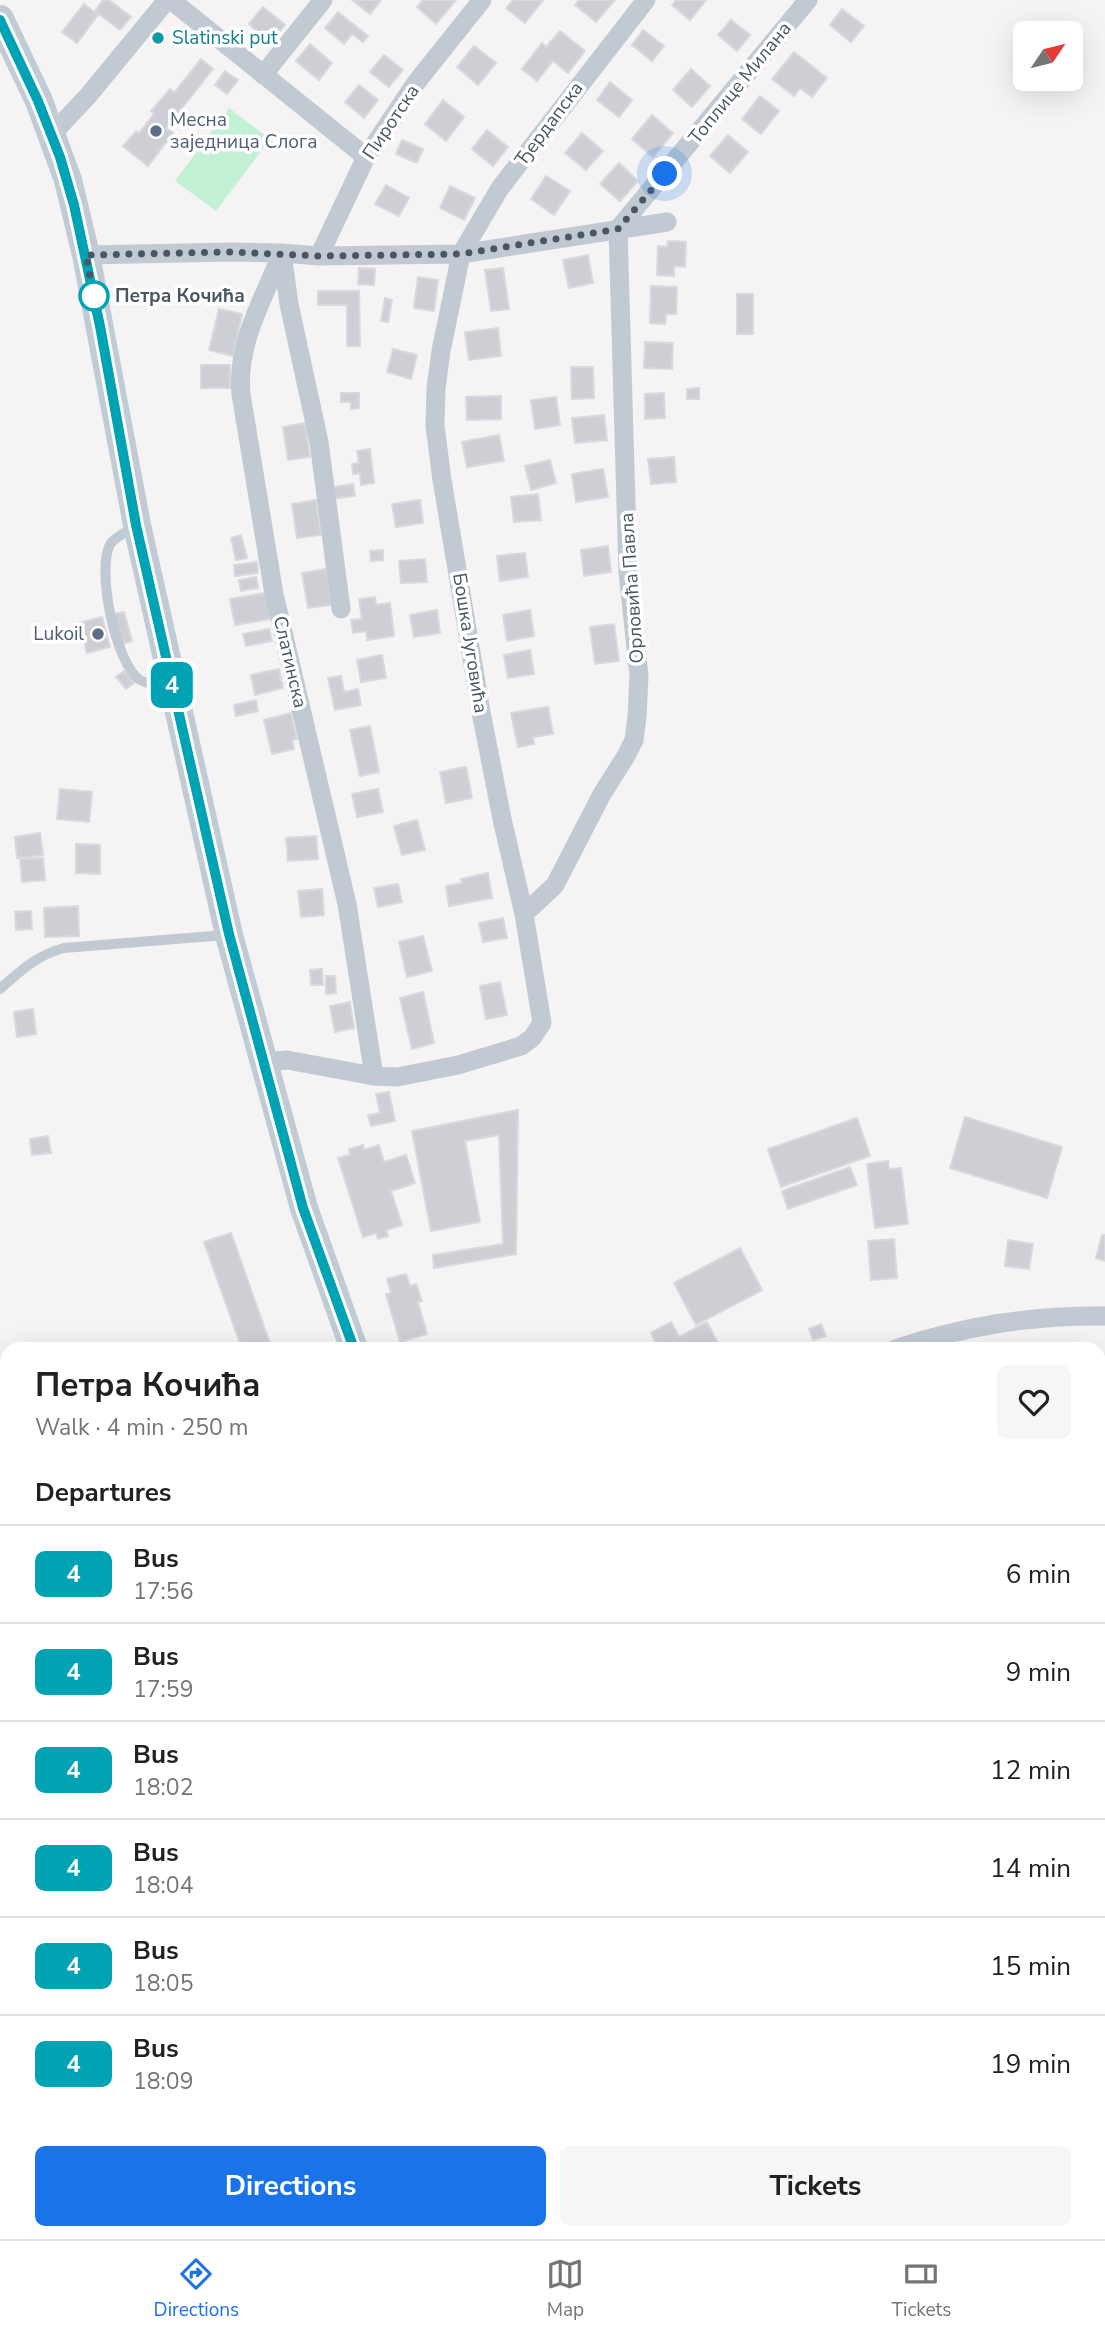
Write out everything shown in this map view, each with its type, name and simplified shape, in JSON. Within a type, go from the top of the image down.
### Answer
[{"type":"main road","points":[[0,19],[25,69],[68,180],[86,255],[136,525],[229,934],[303,1208],[351,1342]]},
{"type":"street","points":[[52,135],[169,0],[366,157]]},
{"type":"street","points":[[263,75],[323,0]]},
{"type":"street","name":"Пиротска","points":[[319,256],[366,157],[415,85],[482,0]]},
{"type":"street","name":"Ђердапска","points":[[461,254],[500,188],[646,0]]},
{"type":"street","name":"Топлице Милана","points":[[618,229],[808,0]]},
{"type":"street","points":[[86,255],[461,254],[667,222]]},
{"type":"street","name":"Орловића Павла","points":[[524,914],[555,885],[602,794],[634,740],[639,676],[628,572],[618,229]]},
{"type":"street","points":[[282,253],[289,304],[319,442],[341,609]]},
{"type":"street","name":"Слатинска","points":[[282,253],[244,344],[239,375],[241,394],[274,594],[347,904],[374,1076]]},
{"type":"street","name":"Бошка Југовића","points":[[374,1076],[397,1077],[458,1065],[521,1046],[542,1023],[524,914],[481,712],[435,426],[441,351],[461,254]]},
{"type":"street","points":[[264,1062],[287,1060],[374,1076]]},
{"type":"street","points":[[917,1342],[945,1333],[1026,1319],[1105,1316]]},
{"type":"lane","points":[[136,525],[111,543],[105,590],[125,664],[139,679],[156,686],[173,687]]},
{"type":"lane","points":[[0,989],[45,953],[64,948],[229,934]]},
{"type":"green space","points":[[229,108],[270,139],[216,211],[175,181]]},
{"type":"building","points":[[103,0],[109,0],[131,17],[120,30],[95,11]]},
{"type":"building","points":[[352,0],[381,0],[370,14]]},
{"type":"building","points":[[423,0],[456,0],[436,24],[417,7]]},
{"type":"building","points":[[513,0],[543,0],[525,23],[506,8]]},
{"type":"building","points":[[579,0],[615,0],[596,22],[575,5]]},
{"type":"building","points":[[676,0],[706,0],[690,20],[672,5]]},
{"type":"building","points":[[84,4],[98,15],[77,43],[62,32]]},
{"type":"building","points":[[263,7],[285,25],[275,37],[266,31],[262,36],[249,24]]},
{"type":"building","points":[[842,9],[864,26],[851,42],[830,25]]},
{"type":"building","points":[[338,12],[368,36],[363,42],[352,34],[344,44],[325,28]]},
{"type":"building","points":[[731,20],[750,35],[737,51],[718,35]]},
{"type":"building","points":[[643,30],[664,46],[652,61],[632,45]]},
{"type":"building","name":"Slatinski put","points":[[159,31],[165,35],[157,45],[152,41]]},
{"type":"building","points":[[560,31],[585,51],[568,73],[553,61],[537,81],[522,69],[542,43],[546,47]]},
{"type":"building","points":[[310,44],[332,63],[319,80],[296,61]]},
{"type":"building","points":[[474,46],[496,63],[478,85],[457,67]]},
{"type":"building","points":[[794,52],[827,78],[812,97],[800,88],[794,96],[772,79]]},
{"type":"building","points":[[384,55],[403,70],[389,87],[370,72]]},
{"type":"building","points":[[201,59],[213,69],[166,128],[173,133],[148,166],[123,146],[136,131],[139,133],[154,114],[151,111],[170,89],[174,93]]},
{"type":"building","points":[[691,69],[710,86],[692,107],[673,90]]},
{"type":"building","points":[[225,71],[238,80],[227,94],[215,85]]},
{"type":"building","points":[[610,82],[632,100],[619,117],[597,100]]},
{"type":"building","points":[[359,85],[378,100],[364,118],[345,102]]},
{"type":"building","points":[[760,96],[779,111],[761,134],[742,119]]},
{"type":"building","points":[[443,100],[464,117],[446,141],[425,124]]},
{"type":"building","points":[[652,115],[673,133],[653,157],[632,139]]},
{"type":"building","points":[[487,130],[508,147],[493,166],[472,149]]},
{"type":"building","points":[[582,133],[603,151],[586,170],[565,153]]},
{"type":"building","points":[[728,135],[748,152],[730,173],[710,156]]},
{"type":"building","points":[[402,140],[423,149],[417,163],[396,154]]},
{"type":"building","points":[[619,163],[638,181],[620,201],[600,184]]},
{"type":"building","points":[[546,176],[570,191],[554,215],[531,199]]},
{"type":"building","points":[[386,185],[409,198],[399,216],[375,204]]},
{"type":"building","points":[[450,186],[475,198],[464,220],[440,208]]},
{"type":"building","points":[[668,241],[686,242],[685,267],[674,266],[674,276],[657,275],[658,246],[667,247]]},
{"type":"building","points":[[588,255],[593,283],[569,288],[563,260]]},
{"type":"building","points":[[359,268],[375,269],[374,285],[358,284]]},
{"type":"building","points":[[503,268],[509,309],[491,311],[485,270]]},
{"type":"building","points":[[418,277],[438,280],[434,311],[414,308]]},
{"type":"building","points":[[651,286],[677,287],[676,314],[666,314],[665,324],[650,323]]},
{"type":"building","points":[[318,291],[359,291],[360,346],[347,346],[347,305],[318,305]]},
{"type":"building","points":[[737,294],[753,294],[753,334],[737,334]]},
{"type":"building","points":[[385,298],[392,300],[388,322],[381,321]]},
{"type":"building","points":[[219,309],[242,314],[233,356],[209,350]]},
{"type":"building","points":[[498,328],[501,356],[469,360],[465,332]]},
{"type":"building","points":[[645,342],[673,343],[672,369],[644,368]]},
{"type":"building","points":[[393,349],[417,355],[411,379],[387,372]]},
{"type":"building","points":[[201,365],[230,365],[230,388],[201,388]]},
{"type":"building","points":[[571,367],[593,367],[594,398],[572,399]]},
{"type":"building","points":[[699,388],[699,399],[687,399],[687,389]]},
{"type":"building","points":[[341,393],[359,393],[359,408],[351,409],[351,402],[341,402]]},
{"type":"building","points":[[664,393],[665,418],[645,419],[645,394]]},
{"type":"building","points":[[501,396],[501,419],[467,420],[466,397]]},
{"type":"building","points":[[556,397],[560,425],[535,429],[531,400]]},
{"type":"building","points":[[604,415],[607,440],[575,443],[572,418]]},
{"type":"building","points":[[305,423],[310,457],[288,460],[283,427]]},
{"type":"building","points":[[499,435],[504,461],[467,467],[462,442]]},
{"type":"building","points":[[370,449],[374,483],[361,485],[360,473],[353,474],[352,464],[359,463],[357,451]]},
{"type":"building","points":[[674,457],[676,482],[651,484],[648,459]]},
{"type":"building","points":[[550,460],[556,483],[531,490],[525,466]]},
{"type":"building","points":[[603,469],[608,497],[576,502],[572,474]]},
{"type":"building","points":[[353,484],[355,496],[330,499],[328,488]]},
{"type":"building","points":[[538,494],[541,520],[514,522],[511,497]]},
{"type":"building","points":[[316,500],[321,535],[297,538],[292,504]]},
{"type":"building","points":[[420,500],[423,523],[396,527],[392,504]]},
{"type":"building","points":[[241,535],[247,558],[236,560],[231,538]]},
{"type":"building","points":[[608,546],[611,572],[584,576],[581,550]]},
{"type":"building","points":[[383,550],[383,560],[371,561],[370,551]]},
{"type":"building","points":[[525,553],[528,577],[500,581],[497,556]]},
{"type":"building","points":[[425,559],[427,582],[401,583],[399,561]]},
{"type":"building","points":[[257,562],[258,573],[235,576],[234,565]]},
{"type":"building","points":[[326,569],[332,605],[308,608],[302,573]]},
{"type":"building","points":[[256,577],[258,588],[241,591],[239,580]]},
{"type":"building","points":[[265,593],[270,619],[235,625],[230,599]]},
{"type":"building","points":[[375,597],[376,605],[390,603],[394,636],[367,640],[366,631],[353,633],[351,620],[362,619],[359,599]]},
{"type":"building","points":[[437,610],[440,633],[414,637],[410,615]]},
{"type":"building","points":[[530,610],[534,636],[507,641],[503,615]]},
{"type":"building","points":[[124,612],[132,641],[121,644],[114,614]]},
{"type":"building","points":[[102,617],[110,647],[87,653],[79,623]]},
{"type":"building","points":[[614,624],[619,661],[595,664],[590,627]]},
{"type":"building","points":[[269,629],[272,641],[246,646],[243,634]]},
{"type":"building","points":[[530,650],[534,674],[508,678],[504,655]]},
{"type":"building","points":[[382,655],[386,678],[361,682],[357,660]]},
{"type":"building","points":[[279,669],[283,688],[255,695],[251,675]]},
{"type":"building","points":[[124,671],[134,683],[126,689],[116,677]]},
{"type":"building","points":[[341,676],[344,692],[358,689],[361,705],[335,710],[328,678]]},
{"type":"building","points":[[256,700],[258,711],[236,716],[234,705]]},
{"type":"building","points":[[548,707],[553,734],[533,737],[534,744],[518,747],[511,713]]},
{"type":"building","points":[[291,713],[297,739],[292,740],[294,749],[272,754],[264,720]]},
{"type":"building","points":[[370,726],[379,772],[360,776],[350,730]]},
{"type":"building","points":[[466,767],[472,798],[446,803],[440,772]]},
{"type":"building","points":[[60,789],[92,792],[89,822],[57,819]]},
{"type":"building","points":[[378,789],[383,812],[357,817],[352,794]]},
{"type":"building","points":[[417,820],[425,850],[402,855],[394,826]]},
{"type":"building","points":[[40,833],[43,855],[17,858],[15,837]]},
{"type":"building","points":[[316,836],[318,859],[288,861],[286,838]]},
{"type":"building","points":[[76,844],[100,845],[100,874],[76,873]]},
{"type":"building","points":[[43,858],[45,880],[22,882],[20,859]]},
{"type":"building","points":[[488,873],[492,898],[449,906],[446,886],[462,883],[461,879]]},
{"type":"building","points":[[398,884],[402,902],[378,907],[374,888]]},
{"type":"building","points":[[322,889],[324,915],[301,917],[298,891]]},
{"type":"building","points":[[78,906],[79,936],[45,937],[44,908]]},
{"type":"building","points":[[31,911],[32,929],[16,930],[15,912]]},
{"type":"building","points":[[503,918],[507,938],[483,942],[479,923]]},
{"type":"building","points":[[423,936],[432,971],[407,977],[399,942]]},
{"type":"building","points":[[322,969],[323,985],[311,985],[310,970]]},
{"type":"building","points":[[326,976],[335,976],[336,993],[326,994]]},
{"type":"building","points":[[500,982],[507,1015],[486,1019],[480,986]]},
{"type":"building","points":[[423,992],[434,1043],[412,1049],[400,998]]},
{"type":"building","points":[[350,1002],[354,1028],[335,1032],[330,1006]]},
{"type":"building","points":[[33,1009],[36,1034],[17,1037],[14,1012]]},
{"type":"building","points":[[389,1092],[395,1121],[371,1126],[368,1115],[380,1113],[376,1094]]},
{"type":"building","points":[[518,1110],[516,1254],[434,1268],[433,1255],[503,1244],[499,1135],[465,1141],[480,1222],[431,1231],[412,1131]]},
{"type":"building","points":[[965,1117],[1062,1147],[1047,1198],[950,1168]]},
{"type":"building","points":[[857,1118],[870,1156],[781,1187],[768,1149]]},
{"type":"building","points":[[48,1136],[51,1153],[32,1155],[30,1139]]},
{"type":"building","points":[[363,1145],[364,1150],[379,1145],[384,1162],[406,1155],[415,1183],[391,1191],[402,1225],[386,1230],[388,1236],[378,1239],[376,1233],[363,1237],[338,1158],[350,1155],[349,1149]]},
{"type":"building","points":[[888,1161],[889,1169],[901,1168],[908,1224],[875,1228],[867,1164]]},
{"type":"building","points":[[850,1167],[857,1185],[788,1209],[782,1191]]},
{"type":"building","points":[[231,1233],[270,1342],[240,1342],[204,1242]]},
{"type":"building","points":[[1102,1235],[1105,1235],[1105,1261],[1096,1258]]},
{"type":"building","points":[[894,1239],[897,1278],[871,1280],[868,1241]]},
{"type":"building","points":[[1008,1240],[1033,1244],[1029,1269],[1005,1266]]},
{"type":"building","points":[[740,1248],[762,1290],[696,1325],[674,1283]]},
{"type":"building","points":[[406,1274],[410,1286],[416,1284],[422,1301],[418,1302],[427,1334],[400,1342],[386,1294],[391,1293],[387,1279]]},
{"type":"building","points":[[671,1322],[679,1337],[707,1322],[717,1342],[656,1342],[651,1333]]},
{"type":"building","points":[[821,1324],[826,1336],[813,1340],[809,1329]]},
{"type":"bus line","name":"4","points":[[0,20],[25,69],[68,180],[100,326],[136,525],[229,934],[303,1208],[351,1342]]},
{"type":"place","name":"Slatinski put","points":[[158,38]]},
{"type":"place","name":"Месна заједница Слога","points":[[156,131]]},
{"type":"place","name":"Петра Кочића","points":[[94,296]]},
{"type":"place","name":"Lukoil","points":[[98,634]]},
{"type":"route","points":[[94,296],[95,304],[86,255],[232,252],[319,256],[461,254],[618,229],[665,174]]}]
